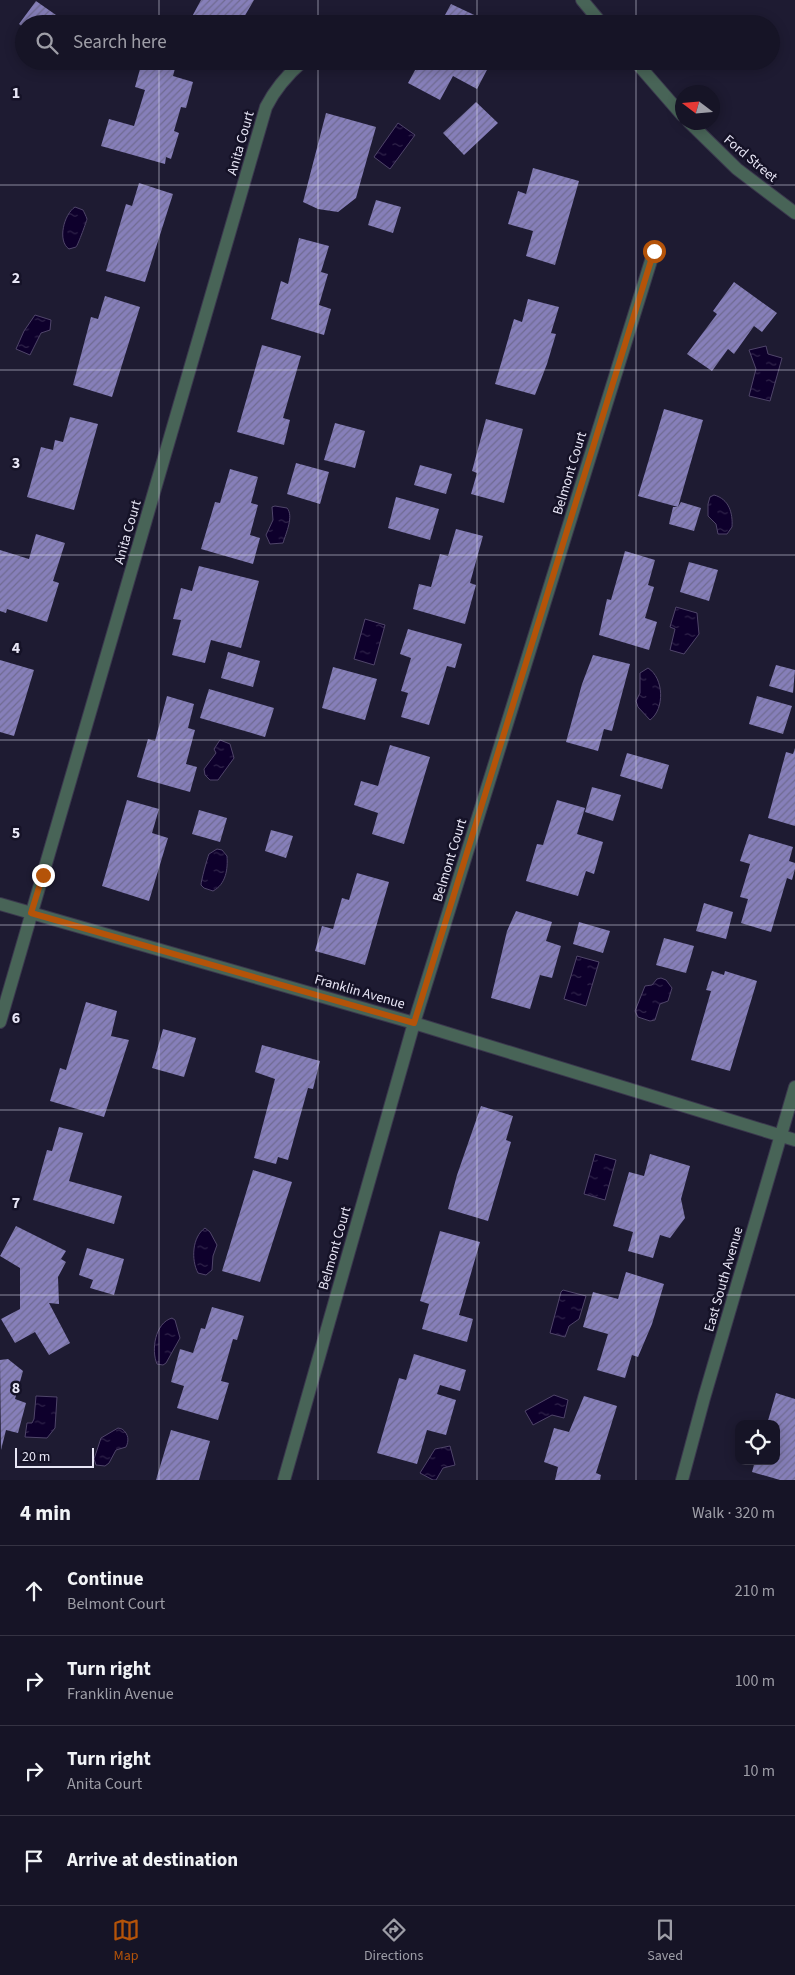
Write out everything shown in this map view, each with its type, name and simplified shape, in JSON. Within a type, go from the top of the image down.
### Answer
[{"type":"street","points":[[582,0],[594,15]]},
{"type":"street","name":"Anita Court","points":[[0,1022],[266,107],[275,90],[293,70]]},
{"type":"street","points":[[643,70],[675,107]]},
{"type":"street","name":"Ford Street","points":[[697,130],[737,169],[795,213]]},
{"type":"street","name":"Belmont Court","points":[[284,1480],[414,1023],[654,251]]},
{"type":"street","name":"Franklin Avenue","points":[[0,904],[414,1023],[795,1140]]},
{"type":"street","name":"East South Avenue","points":[[682,1480],[704,1398],[795,1087]]},
{"type":"water","points":[[398,123],[415,135],[390,169],[374,157]]},
{"type":"water","points":[[75,207],[83,210],[87,219],[76,247],[69,249],[63,240],[63,228],[68,215]]},
{"type":"water","points":[[35,315],[51,320],[50,330],[41,333],[30,355],[16,349],[24,331]]},
{"type":"water","points":[[766,346],[768,354],[782,358],[770,401],[749,396],[756,369],[749,350]]},
{"type":"water","points":[[714,495],[727,503],[731,512],[732,527],[727,534],[718,534],[716,524],[708,516],[710,497]]},
{"type":"water","points":[[272,507],[287,508],[290,520],[283,543],[270,544],[266,535],[273,520]]},
{"type":"water","points":[[676,607],[697,613],[699,634],[684,654],[670,650],[675,629],[670,627]]},
{"type":"water","points":[[365,619],[385,625],[374,665],[354,659]]},
{"type":"water","points":[[648,668],[657,679],[661,694],[658,709],[650,720],[638,707],[636,701],[640,693],[640,673]]},
{"type":"water","points":[[220,740],[230,744],[234,758],[218,780],[210,780],[205,775],[204,769],[216,753],[214,749]]},
{"type":"water","points":[[217,849],[222,850],[227,856],[227,866],[221,884],[213,891],[201,885],[209,854]]},
{"type":"water","points":[[577,956],[599,962],[586,1006],[564,999]]},
{"type":"water","points":[[657,979],[666,980],[672,988],[668,1001],[660,1004],[655,1020],[650,1021],[638,1017],[635,1011],[645,986],[652,985]]},
{"type":"water","points":[[595,1154],[616,1160],[605,1200],[584,1194]]},
{"type":"water","points":[[205,1228],[210,1232],[217,1245],[213,1256],[212,1270],[206,1275],[198,1273],[194,1262],[195,1243],[197,1237]]},
{"type":"water","points":[[563,1290],[586,1296],[579,1319],[569,1326],[565,1337],[550,1333]]},
{"type":"water","points":[[172,1318],[175,1320],[180,1338],[166,1363],[163,1365],[157,1364],[154,1352],[158,1331],[166,1321]]},
{"type":"water","points":[[554,1395],[568,1400],[564,1418],[552,1415],[533,1425],[525,1411]]},
{"type":"water","points":[[36,1396],[57,1397],[55,1428],[47,1438],[25,1437],[27,1423],[32,1423],[34,1419]]},
{"type":"water","points":[[118,1428],[122,1429],[127,1435],[126,1447],[116,1450],[109,1463],[105,1466],[96,1465],[94,1459],[101,1438]]},
{"type":"water","points":[[450,1446],[455,1465],[443,1468],[436,1480],[420,1473],[435,1449]]},
{"type":"building","points":[[201,0],[254,0],[245,15],[193,15]]},
{"type":"building","points":[[36,1],[56,15],[26,15]]},
{"type":"building","points":[[451,4],[474,15],[445,15]]},
{"type":"building","points":[[140,70],[175,70],[173,76],[193,82],[186,108],[181,107],[174,131],[179,133],[171,159],[166,157],[165,164],[101,146],[109,119],[134,126],[145,90],[135,87]]},
{"type":"building","points":[[415,70],[487,70],[477,89],[453,76],[440,100],[408,83]]},
{"type":"building","points":[[476,102],[498,123],[464,155],[443,133]]},
{"type":"building","points":[[326,113],[376,127],[356,198],[338,212],[318,209],[303,202]]},
{"type":"building","points":[[533,168],[579,181],[555,265],[526,256],[533,231],[508,224],[518,191],[526,194]]},
{"type":"building","points":[[139,183],[173,194],[145,282],[106,271],[126,204],[132,206]]},
{"type":"building","points":[[376,200],[401,207],[393,233],[368,225]]},
{"type":"building","points":[[299,238],[329,246],[321,272],[328,274],[319,305],[331,309],[324,335],[271,319],[281,281],[288,284]]},
{"type":"building","points":[[734,282],[777,313],[762,332],[754,326],[734,354],[728,349],[712,371],[687,354],[717,314],[713,311]]},
{"type":"building","points":[[105,296],[140,307],[112,397],[73,385],[91,317],[98,319]]},
{"type":"building","points":[[528,299],[559,307],[551,333],[556,334],[535,395],[495,384],[514,319],[522,322]]},
{"type":"building","points":[[262,345],[301,356],[283,418],[290,420],[284,445],[237,432]]},
{"type":"building","points":[[664,409],[703,420],[678,507],[638,496]]},
{"type":"building","points":[[70,417],[98,424],[74,510],[27,497],[41,447],[53,450],[55,440],[63,442]]},
{"type":"building","points":[[486,419],[523,429],[504,503],[471,494],[477,473],[472,471]]},
{"type":"building","points":[[335,423],[365,431],[355,468],[324,460]]},
{"type":"building","points":[[296,463],[329,472],[320,504],[287,494]]},
{"type":"building","points":[[420,465],[452,474],[446,494],[414,485]]},
{"type":"building","points":[[230,469],[258,477],[251,503],[258,505],[250,535],[260,538],[253,564],[201,549],[215,502],[220,503]]},
{"type":"building","points":[[396,497],[439,509],[430,540],[388,528]]},
{"type":"building","points":[[681,502],[701,508],[694,531],[669,524],[673,507],[678,507]]},
{"type":"building","points":[[456,529],[483,536],[470,583],[476,585],[465,624],[413,609],[419,584],[431,587],[440,554],[448,556]]},
{"type":"building","points":[[36,534],[65,543],[53,581],[59,583],[47,622],[7,609],[6,613],[0,611],[0,550],[29,559]]},
{"type":"building","points":[[625,551],[655,560],[648,585],[654,587],[645,618],[657,622],[649,650],[599,635],[607,599],[611,600]]},
{"type":"building","points":[[689,562],[718,570],[709,601],[680,592]]},
{"type":"building","points":[[199,566],[259,581],[241,648],[211,640],[205,663],[172,655],[181,620],[173,619],[181,588],[192,591]]},
{"type":"building","points":[[408,629],[462,644],[455,668],[447,666],[429,725],[401,717],[408,693],[401,691],[411,658],[400,654]]},
{"type":"building","points":[[228,652],[260,661],[253,687],[221,678]]},
{"type":"building","points":[[593,655],[630,664],[612,731],[604,729],[598,751],[566,742],[582,684]]},
{"type":"building","points":[[0,660],[34,670],[14,736],[0,732]]},
{"type":"building","points":[[776,665],[795,670],[793,693],[769,686]]},
{"type":"building","points":[[333,667],[377,679],[365,720],[322,708]]},
{"type":"building","points":[[209,689],[274,708],[265,737],[200,718]]},
{"type":"building","points":[[167,696],[194,704],[188,728],[195,730],[186,764],[197,767],[190,792],[137,777],[148,739],[155,741]]},
{"type":"building","points":[[757,696],[792,706],[783,734],[749,724]]},
{"type":"building","points":[[390,745],[430,757],[404,844],[372,834],[378,813],[354,805],[361,781],[378,786]]},
{"type":"building","points":[[795,748],[795,826],[768,818],[786,752],[793,754]]},
{"type":"building","points":[[627,753],[669,765],[662,789],[620,776]]},
{"type":"building","points":[[592,787],[621,795],[613,821],[585,812]]},
{"type":"building","points":[[127,800],[159,809],[152,833],[168,838],[149,901],[102,886]]},
{"type":"building","points":[[557,800],[585,808],[577,834],[603,842],[594,874],[586,871],[578,896],[526,881],[537,844],[543,845]]},
{"type":"building","points":[[199,810],[227,818],[220,842],[192,834]]},
{"type":"building","points":[[271,830],[293,836],[286,858],[265,851]]},
{"type":"building","points":[[749,834],[793,847],[789,861],[795,863],[795,869],[792,880],[787,878],[771,932],[741,923],[748,899],[740,897],[750,864],[740,861]]},
{"type":"building","points":[[357,873],[389,882],[365,965],[315,951],[322,926],[333,929],[342,898],[349,900]]},
{"type":"building","points":[[704,903],[733,912],[726,939],[696,931]]},
{"type":"building","points":[[516,911],[552,922],[546,941],[561,946],[552,978],[540,975],[530,1009],[491,998],[507,931]]},
{"type":"building","points":[[579,922],[610,931],[603,953],[573,944]]},
{"type":"building","points":[[664,938],[694,946],[686,973],[656,965]]},
{"type":"building","points":[[712,971],[724,975],[725,971],[757,981],[730,1071],[691,1060],[711,991],[706,990]]},
{"type":"building","points":[[86,1002],[117,1011],[111,1036],[129,1040],[104,1117],[50,1101],[60,1068],[66,1070]]},
{"type":"building","points":[[163,1029],[196,1038],[184,1077],[152,1068]]},
{"type":"building","points":[[262,1045],[320,1061],[313,1089],[308,1088],[288,1160],[278,1157],[276,1164],[254,1158],[275,1079],[255,1072]]},
{"type":"building","points":[[481,1106],[513,1116],[506,1140],[511,1142],[488,1221],[448,1209],[457,1175]]},
{"type":"building","points":[[59,1127],[83,1133],[69,1181],[122,1196],[114,1224],[33,1200],[47,1150],[52,1151]]},
{"type":"building","points":[[650,1154],[690,1166],[681,1199],[685,1218],[670,1238],[660,1235],[653,1258],[628,1251],[633,1232],[613,1226],[629,1172],[644,1176]]},
{"type":"building","points":[[253,1170],[292,1182],[260,1282],[222,1271]]},
{"type":"building","points":[[16,1226],[66,1251],[61,1259],[66,1262],[58,1277],[59,1304],[49,1303],[70,1343],[49,1355],[35,1332],[15,1343],[1,1319],[20,1309],[20,1268],[0,1256]]},
{"type":"building","points":[[440,1231],[480,1242],[459,1315],[473,1319],[467,1342],[422,1329],[429,1304],[420,1301]]},
{"type":"building","points":[[87,1248],[124,1259],[114,1295],[90,1288],[93,1280],[79,1275]]},
{"type":"building","points":[[626,1272],[664,1284],[652,1324],[638,1357],[632,1355],[625,1378],[597,1370],[608,1334],[583,1327],[593,1292],[618,1299]]},
{"type":"building","points":[[212,1307],[244,1316],[237,1340],[233,1339],[221,1381],[229,1383],[218,1420],[177,1408],[184,1386],[171,1382],[180,1349],[193,1353],[201,1328],[205,1329]]},
{"type":"building","points":[[414,1354],[466,1370],[460,1391],[440,1385],[437,1394],[456,1400],[446,1435],[427,1430],[417,1464],[377,1453],[399,1378],[406,1380]]},
{"type":"building","points":[[8,1359],[23,1371],[15,1399],[26,1403],[18,1433],[6,1430],[1,1450],[0,1360]]},
{"type":"building","points":[[776,1393],[795,1399],[795,1480],[780,1480],[752,1472],[754,1465],[780,1465],[780,1420],[768,1420]]},
{"type":"building","points":[[584,1396],[617,1406],[596,1473],[601,1475],[600,1480],[555,1480],[558,1467],[544,1462],[554,1428],[569,1432]]},
{"type":"building","points":[[171,1430],[210,1441],[199,1480],[156,1480]]},
{"type":"route","points":[[43,875],[31,913],[414,1023],[654,251]]}]
